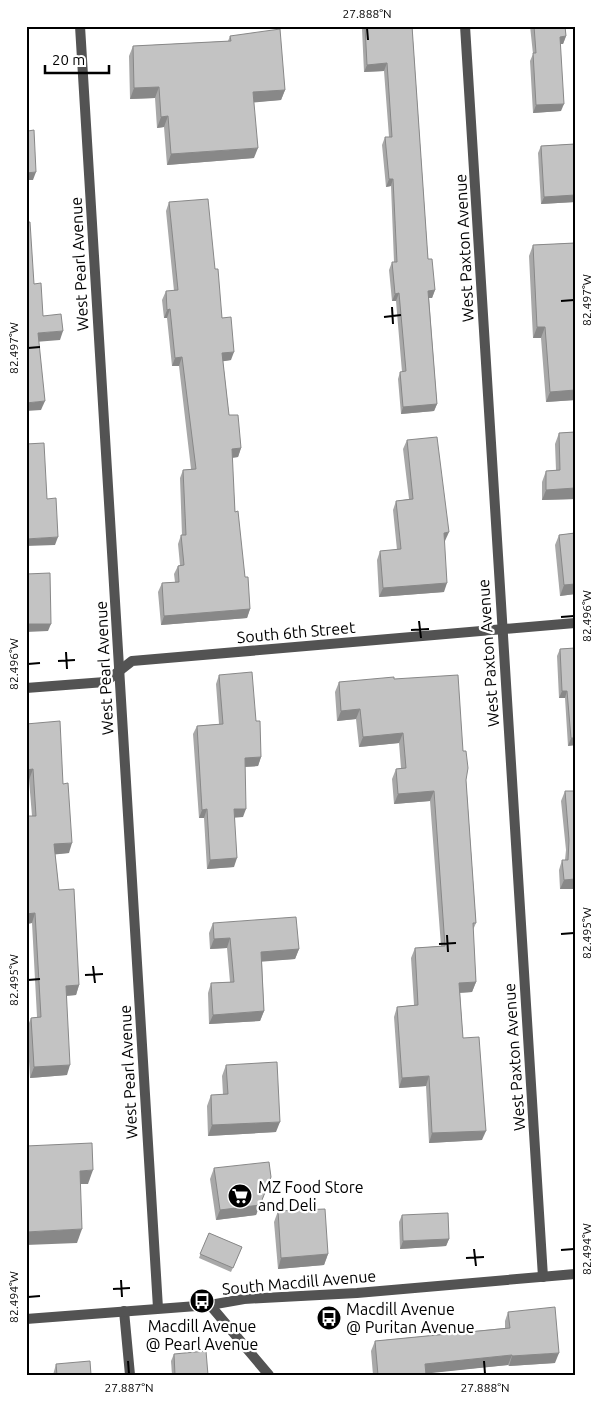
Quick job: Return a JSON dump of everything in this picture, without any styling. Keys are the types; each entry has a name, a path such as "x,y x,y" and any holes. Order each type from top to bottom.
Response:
{"street":[{"name":"West Pearl Avenue","path":"80,26 158,1308"},
{"name":"West Paxton Avenue","path":"465,26 544,1277"},
{"name":"South 6th Street","path":"26,688 105,682 132,661 575,623"},
{"name":"South Macdill Avenue","path":"26,1320 210,1305 244,1299 357,1292 575,1274"},
{"path":"210,1305 269,1375"},
{"path":"124,1311 130,1375"}],"building":[{"path":"365,26 412,26 428,259 432,259 435,290 428,291 437,404 403,407 400,372 406,371 399,293 395,294 392,262 397,262 393,179 389,179 385,137 392,137 387,63 367,65"},
{"path":"534,26 565,26 566,36 560,37 564,104 536,105 533,53 536,53"},
{"path":"280,29 285,90 253,92 258,148 171,154 168,116 161,117 159,87 134,88 133,46 231,41 230,36"},
{"path":"26,118 28,131 34,130 36,172 26,173"},
{"path":"575,144 575,195 544,197 541,146"},
{"path":"208,199 215,269 218,269 222,318 231,317 234,352 222,353 229,415 238,415 241,448 232,449 235,512 238,511 245,577 248,577 250,609 164,616 162,583 179,582 178,566 184,565 181,535 186,535 183,470 196,469 182,357 175,358 170,309 167,310 166,291 178,290 169,202"},
{"path":"26,222 30,222 34,284 41,283 43,316 61,314 63,331 38,333 45,401 26,403"},
{"path":"575,243 575,390 550,392 545,327 537,327 533,245"},
{"path":"575,432 575,488 546,490 546,471 560,470 559,433"},
{"path":"437,437 449,532 444,533 447,583 383,588 380,551 401,549 396,501 413,499 407,440"},
{"path":"44,443 47,499 56,498 58,537 26,539 26,444"},
{"path":"575,533 575,584 564,585 559,535"},
{"path":"50,573 51,624 26,624 26,574"},
{"path":"575,648 575,738 571,738 567,691 562,691 560,649"},
{"path":"252,672 256,721 260,721 261,757 245,758 246,809 234,809 237,858 210,860 207,809 202,810 197,726 223,724 219,675"},
{"path":"458,675 463,751 466,751 468,768 466,780 476,923 473,923 476,982 459,983 463,1038 479,1037 486,1131 432,1133 429,1076 402,1078 397,1007 418,1005 415,948 445,946 434,791 398,794 396,769 406,768 403,733 363,737 360,709 341,711 339,682 394,677 394,679"},
{"path":"60,721 63,784 68,783 72,843 54,844 59,890 74,889 79,985 66,986 70,1065 34,1067 31,1018 41,1017 35,913 26,914 26,816 36,816 33,769 26,770 26,724"},
{"path":"565,791 575,791 575,879 564,880 562,860 568,860 569,840"},
{"path":"296,917 299,949 261,952 264,1011 213,1015 211,983 234,982 230,938 214,939 213,923"},
{"path":"277,1062 280,1122 212,1125 211,1095 228,1094 226,1065"},
{"path":"92,1143 93,1170 80,1171 82,1229 26,1232 26,1146"},
{"name":"MZ Food Store and Deli","path":"269,1162 271,1177 260,1205 220,1210 214,1168"},
{"path":"325,1209 328,1254 281,1258 278,1211"},
{"path":"448,1213 449,1239 403,1241 402,1215"},
{"path":"209,1233 242,1247 233,1268 200,1254"},
{"path":"555,1307 559,1353 512,1355 425,1364 426,1375 378,1375 375,1341 510,1328 508,1312"},
{"path":"206,1351 208,1375 175,1375 174,1354"},
{"path":"90,1361 91,1375 57,1375 56,1364"}],"place":[{"name":"MZ Food Store and Deli","path":"240,1196"},
{"name":"Macdill Avenue @ Pearl Avenue","path":"202,1301"},
{"name":"Macdill Avenue @ Puritan Avenue","path":"329,1318"}]}
